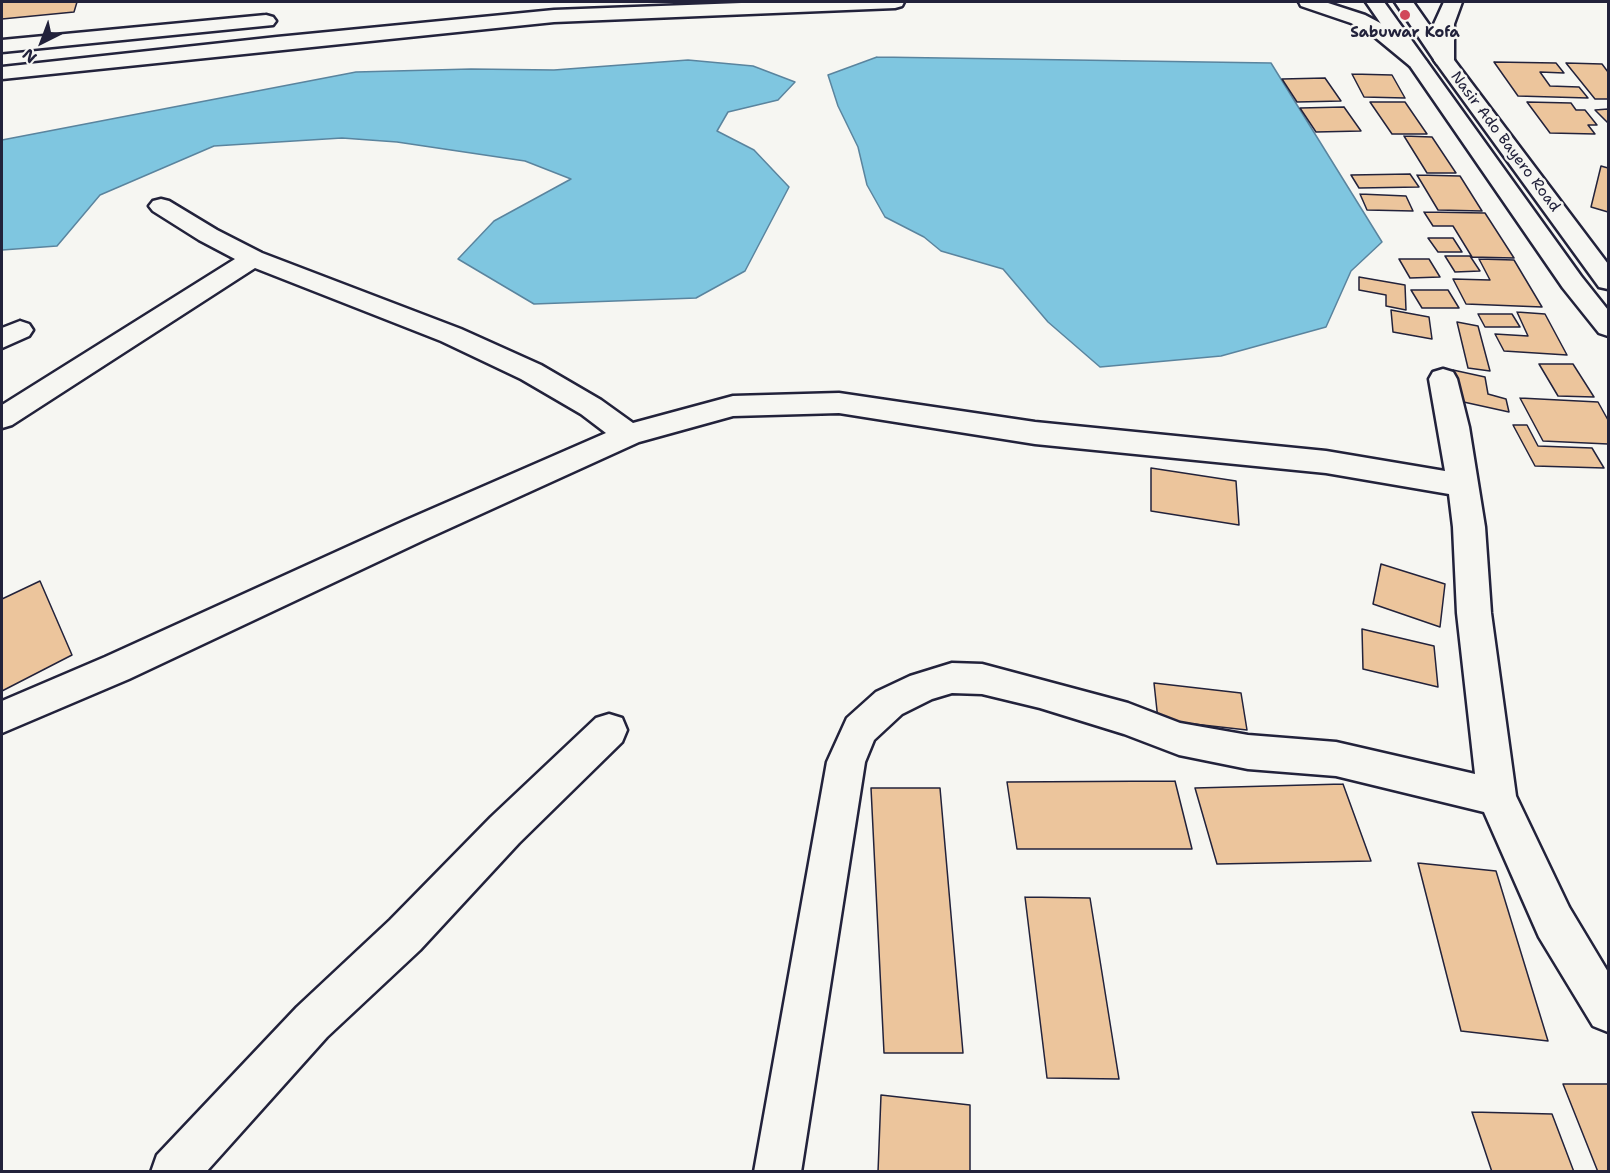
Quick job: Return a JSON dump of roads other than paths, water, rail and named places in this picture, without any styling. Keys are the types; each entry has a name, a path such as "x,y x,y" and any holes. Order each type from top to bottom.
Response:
{"street":[{"path":"2,73 277,43 534,10 689,9 895,2"},
{"path":"1308,2 1337,11 1377,28 1417,62"},
{"path":"1375,2 1572,282 1608,327"},
{"name":"Nasir Ado Bayero Road","path":"1404,2 1444,60 1608,281"},
{"path":"1444,60 1444,24 1453,2"},
{"path":"2,46 284,20"},
{"path":"161,206 208,235 253,258 451,335 523,368 591,406 629,435"},
{"path":"1576,238 1608,248"},
{"path":"2,418 253,258"},
{"path":"1443,379 1455,427 1469,527 1474,613 1497,797 1554,922 1608,1011"},
{"path":"2,717 117,668 415,530 629,435 683,418 733,406 839,403 1035,433 1326,462 1463,485"},
{"path":"777,1172 846,762 860,729 889,704 923,687 952,678 982,679 1040,693 1128,719 1179,739 1248,752 1336,759 1497,797"},
{"path":"174,1172 312,1022 405,935 505,830 609,730"}],"water":[{"path":"877,57 1271,63 1382,242 1351,271 1326,327 1221,356 1100,367 1048,322 1003,269 941,251 924,237 885,217 867,185 858,147 838,106 828,75"},
{"path":"688,60 753,66 795,82 778,100 728,112 717,131 754,150 789,187 745,271 696,298 534,304 458,259 494,221 571,179 525,161 397,142 342,138 214,146 100,195 57,246 2,250 2,140 356,72 471,69 554,70"}],"place":[{"name":"Sabuwar Kofa","path":"1405,15"}]}
